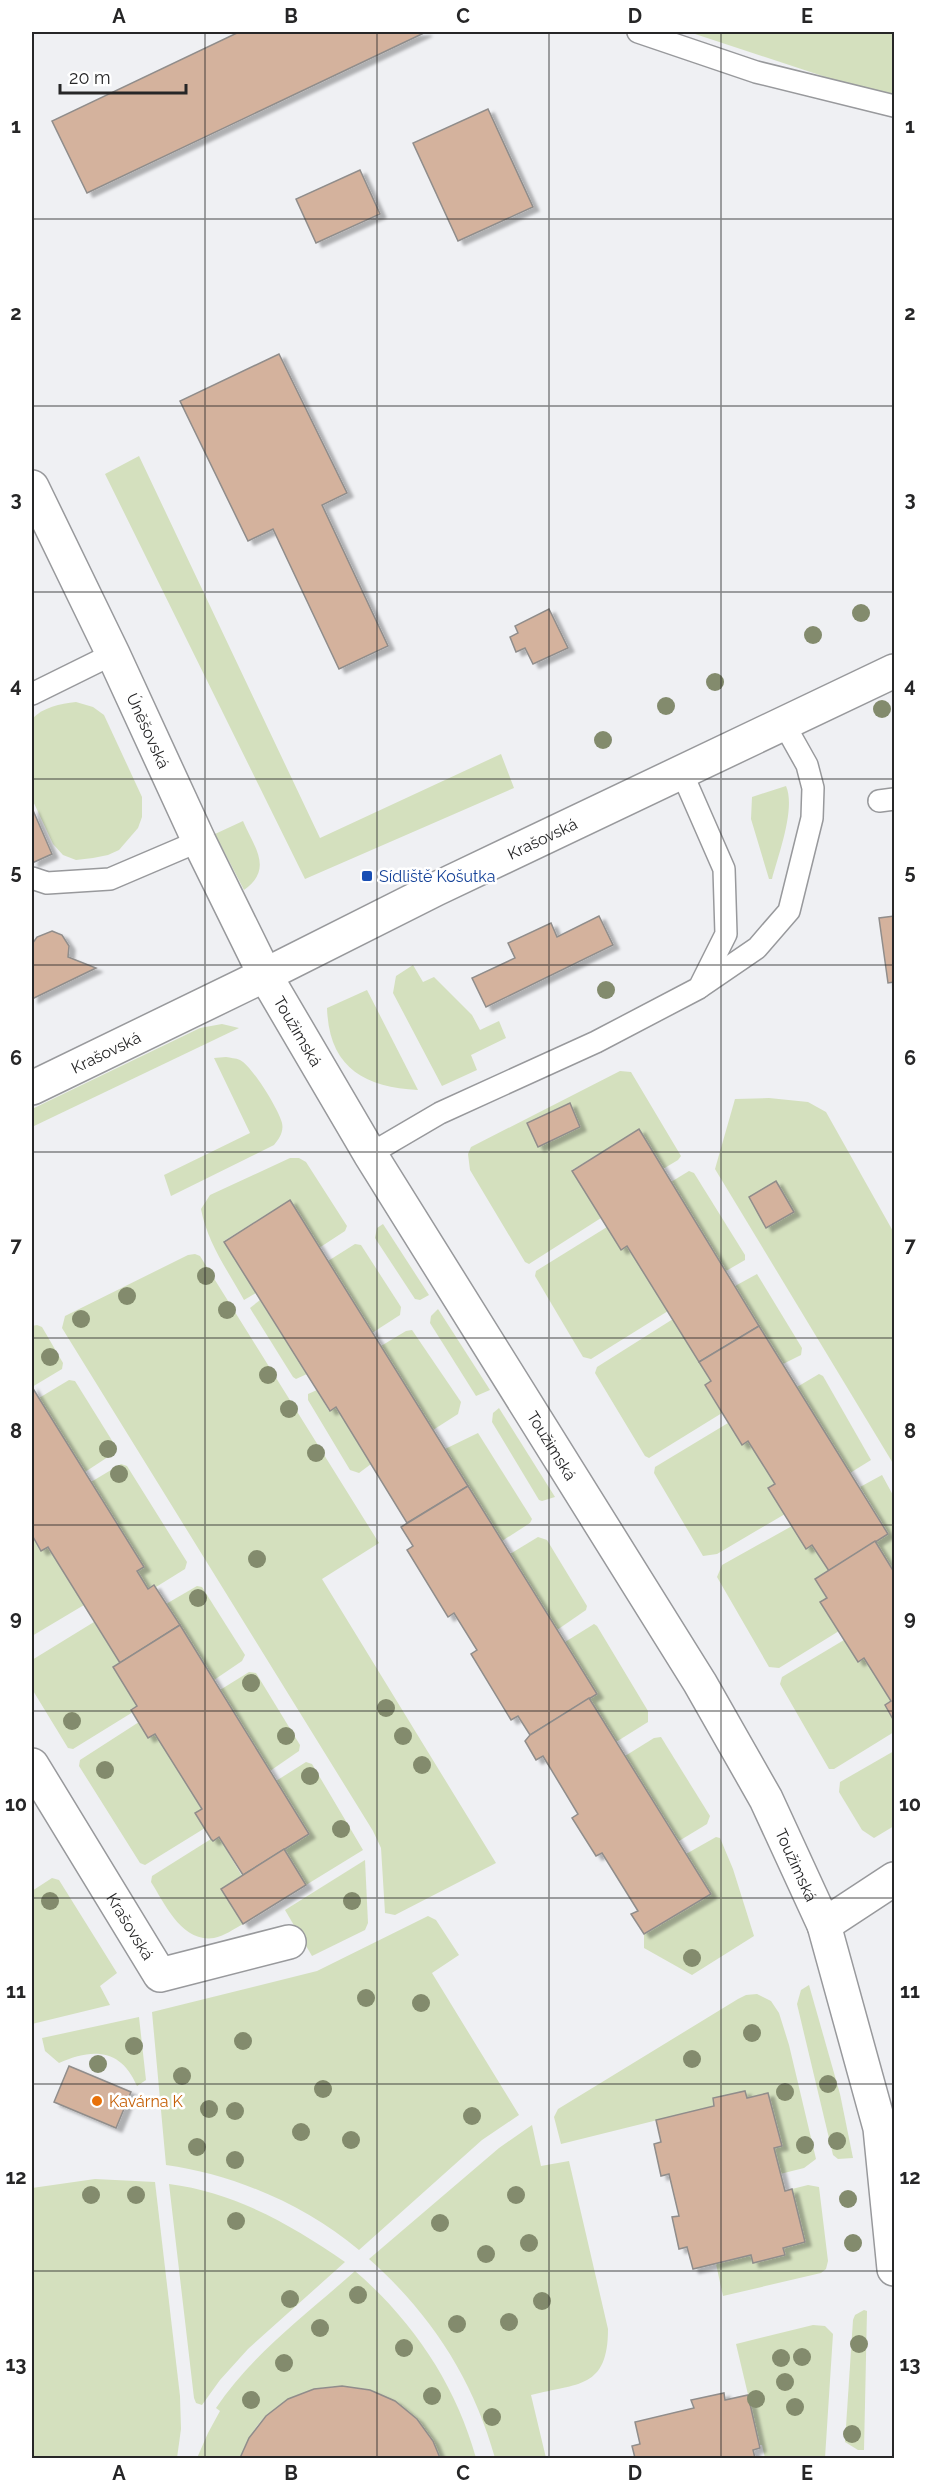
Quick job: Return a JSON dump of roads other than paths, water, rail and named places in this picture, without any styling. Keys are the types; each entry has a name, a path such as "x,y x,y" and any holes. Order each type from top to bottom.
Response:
{"street":[{"name":"Úněšovská","path":"32,488 113,654 199,842 265,975"},
{"name":"Krašovská","path":"32,1088 436,889 894,671"},
{"name":"Toužimská","path":"265,975 370,1154 700,1683 766,1799 825,1925 880,2128 894,2269"},
{"name":"Krašovská","path":"32,1765 160,1976 289,1942"},
{"name":"Toužimská","path":"825,1925 894,1882"}],"lane":[{"path":"638,32 756,72 894,106"},
{"path":"32,694 113,654"},
{"path":"370,1154 441,1113 596,1042 699,988 757,948 789,911 812,818 813,788 807,765 784,724"},
{"path":"682,773 724,869 726,934 699,988"},
{"path":"32,878 47,882 110,879 199,842"}],"place":[{"name":"Sídliště Košutka","path":"367,876"},
{"name":"Kavárna K","path":"97,2101"}]}
